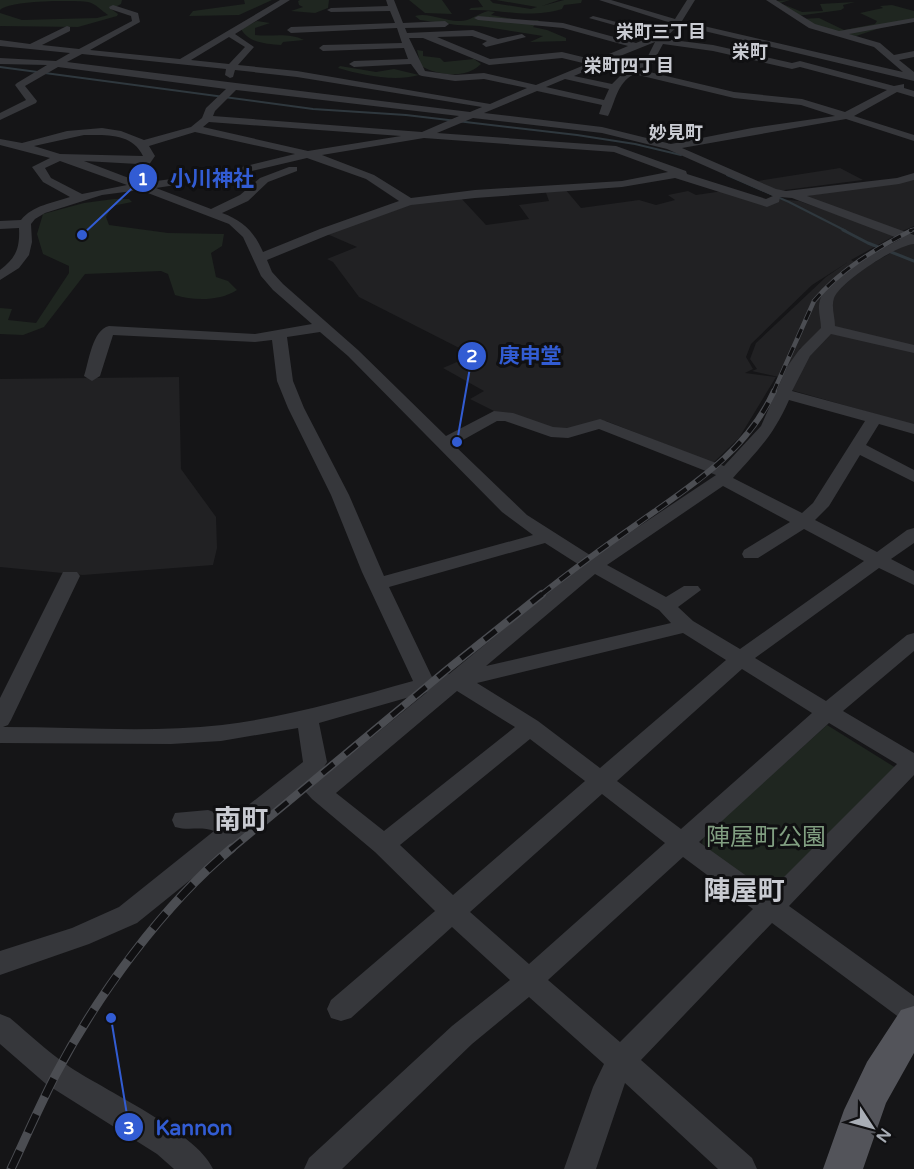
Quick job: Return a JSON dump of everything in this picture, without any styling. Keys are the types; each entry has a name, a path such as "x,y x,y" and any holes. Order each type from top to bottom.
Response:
{"main road":[{"path":"843,1169 856,1125 875,1081 914,1022"}],"street":[{"path":"155,77 286,0"},
{"path":"603,0 677,22 914,78"},
{"path":"574,126 596,119 609,104 614,87 622,77 649,62 658,43 677,22 691,0"},
{"path":"772,0 812,26 877,45 914,78"},
{"path":"331,10 392,4 414,61 422,73 430,76 455,78 484,76 609,104"},
{"path":"0,117 32,101 20,85 55,63 136,22 135,15 113,7"},
{"path":"563,26 630,9"},
{"path":"478,18 563,26 636,46 658,43"},
{"path":"593,18 658,43"},
{"path":"837,34 914,20"},
{"path":"291,30 445,24"},
{"path":"1,63 67,29"},
{"path":"693,45 708,29"},
{"path":"323,48 406,40 424,35 473,33 498,42"},
{"path":"143,144 195,129 207,119 210,110 221,97 226,95 231,86 231,67 250,47 230,34"},
{"path":"424,35 489,62 562,55 749,98 802,102 914,138"},
{"path":"460,49 522,37"},
{"path":"379,41 406,40"},
{"path":"0,43 307,75 596,119 636,132 634,136"},
{"path":"0,276 23,256 27,243 25,224 31,216 41,210 134,185 222,175 308,154 389,143 425,135 636,46 658,43 693,45 792,66 800,64 914,94"},
{"path":"893,58 914,54"},
{"path":"354,64 414,61"},
{"path":"1,63 55,63 272,92 574,126 634,136 671,147 772,192 789,195 912,239"},
{"path":"1,63 38,73 60,75"},
{"path":"514,64 614,87"},
{"path":"272,92 307,75"},
{"path":"72,77 221,97"},
{"path":"671,147 846,116 914,78"},
{"path":"458,99 473,88 501,80"},
{"path":"859,109 881,115"},
{"path":"207,119 326,128 398,129 425,135 616,149 767,203 789,195 899,181 914,176"},
{"path":"315,140 326,128"},
{"path":"195,129 308,154 372,178 409,202"},
{"path":"23,146 61,134 114,131 138,139 149,156 134,185"},
{"path":"0,142 61,157 214,212 233,221 243,229 261,258 266,273 278,287 354,353 508,508 594,565 666,606 686,626 913,763 621,1060 608,1087 580,1169"},
{"path":"80,198 47,180 38,166 61,157 146,161"},
{"path":"214,212 243,198 264,180 321,159"},
{"path":"261,258 324,232 409,202 475,194 622,184 713,165"},
{"path":"0,225 25,224"},
{"path":"0,963 80,936 128,915 234,829 312,784 454,681 594,565 724,476 761,438 785,394 795,367 804,353 828,329 826,302 842,279 869,261 912,239"},
{"path":"92,376 104,336 109,330 255,338 323,327"},
{"path":"828,329 914,350"},
{"path":"279,335 285,381 340,495 425,685"},
{"path":"785,394 914,429"},
{"path":"443,444 465,434 494,416 507,416 551,432 568,433 600,424 724,476 914,579"},
{"path":"751,554 804,521 820,506 875,417"},
{"path":"857,447 914,477"},
{"path":"341,1009 740,659 914,534"},
{"path":"378,584 549,536"},
{"path":"0,720 70,576"},
{"path":"666,606 691,590"},
{"path":"0,735 171,736 221,733 307,719 425,685 454,681 686,626"},
{"path":"320,1169 462,1035 530,980 827,712 914,640"},
{"path":"454,681 476,691 530,727 681,842 914,1012"},
{"path":"307,719 315,762 312,784"},
{"path":"384,845 530,727"},
{"path":"312,784 384,845 450,911 621,1060 741,1169"},
{"path":"184,820 208,819 234,829"},
{"path":"0,1027 56,1074 168,1144 197,1169"}],"shaded area":[{"path":"840,168 863,180 777,191 758,181"},
{"path":"914,180 914,226 900,232 805,196"},
{"path":"565,189 581,208 639,200 656,205 675,200 668,195 688,191 696,195 723,191 766,204 779,199 799,201 896,235 851,260 857,263 839,278 823,327 807,346 800,348 783,378 752,371 757,369 750,359 756,343 826,277 848,262 812,285 751,344 746,357 753,369 745,373 776,377 739,438 713,463 606,421 566,431 498,413 470,399 484,391 443,368 473,355 359,297 333,262 327,259 357,247 327,234 413,204 461,198 486,225 529,219 519,205 549,201 545,190"},
{"path":"910,242 914,242 914,347 833,326 833,299 836,293 859,271"},
{"path":"829,333 914,351 914,425 791,390 799,368"},
{"path":"179,377 181,469 216,517 217,548 213,565 83,575 0,567 0,379"}],"green space":[{"path":"0,0 122,0 121,4 111,9 118,14 117,16 78,27 0,26 0,13 22,20 97,18 108,15 96,5 88,2 56,1 15,4 0,10"},
{"path":"244,0 272,0 239,15 189,16 193,11 245,4"},
{"path":"300,0 329,0 328,8 315,13 291,11 303,7 299,5"},
{"path":"409,0 442,0 452,14 425,13"},
{"path":"478,0 490,0 493,3 531,9 537,7 496,0 559,0 542,6 564,0 582,0 581,3 564,5 562,9 538,13 469,10 483,7"},
{"path":"790,0 780,3 802,12 823,11 820,4 855,2 843,5 844,8 841,10 797,16 775,1"},
{"path":"892,5 914,11 914,19 908,23 883,27 856,36 824,30 802,19 819,18 844,30 875,24 877,21 860,13 883,8 880,6"},
{"path":"488,11 495,12 491,15 523,21 539,20 533,27 566,38 566,41 530,42 543,36 420,20 415,16 425,15 462,21"},
{"path":"257,21 270,23 255,28 255,35 286,35 304,40 283,42 281,45 253,40 241,29"},
{"path":"417,50 423,51 423,56 440,58 444,62 474,59 481,64 468,72 444,74 421,66"},
{"path":"340,66 376,72 394,69 419,75 399,78 378,77 338,68"},
{"path":"129,199 132,202 112,206 106,217 109,225 168,233 224,234 222,246 211,253 216,277 228,281 237,290 215,298 190,298 175,295 168,274 161,271 85,274 44,327 23,335 0,334 0,308 12,309 8,320 36,323 69,273 69,266 43,254 37,234 43,214 84,203"},
{"name":"陣屋町公園","path":"827,725 896,768 774,890 765,890 702,846 703,837"}],"waterway":[{"path":"0,67 313,109 406,115 577,135 635,144 681,155"},
{"path":"727,175 789,202 846,231"},
{"path":"843,230 868,243 914,261"}],"railway":[{"path":"909,231 914,229"},
{"path":"773,392 814,301 836,279 859,261 912,230"},
{"path":"541,595 715,466 748,433 773,392"},
{"path":"230,850 542,594"},
{"path":"11,1169 56,1074 112,983 181,896 232,848"}],"place":[{"name":"小川神社","path":"82,235"},
{"name":"庚申堂","path":"457,442"},
{"name":"Kannon","path":"111,1018"}],"district":[{"name":"栄町三丁目","path":"661,32"},
{"name":"栄町","path":"750,52"},
{"name":"栄町四丁目","path":"629,66"},
{"name":"妙見町","path":"676,133"},
{"name":"南町","path":"241,820"},
{"name":"陣屋町","path":"744,891"}]}
